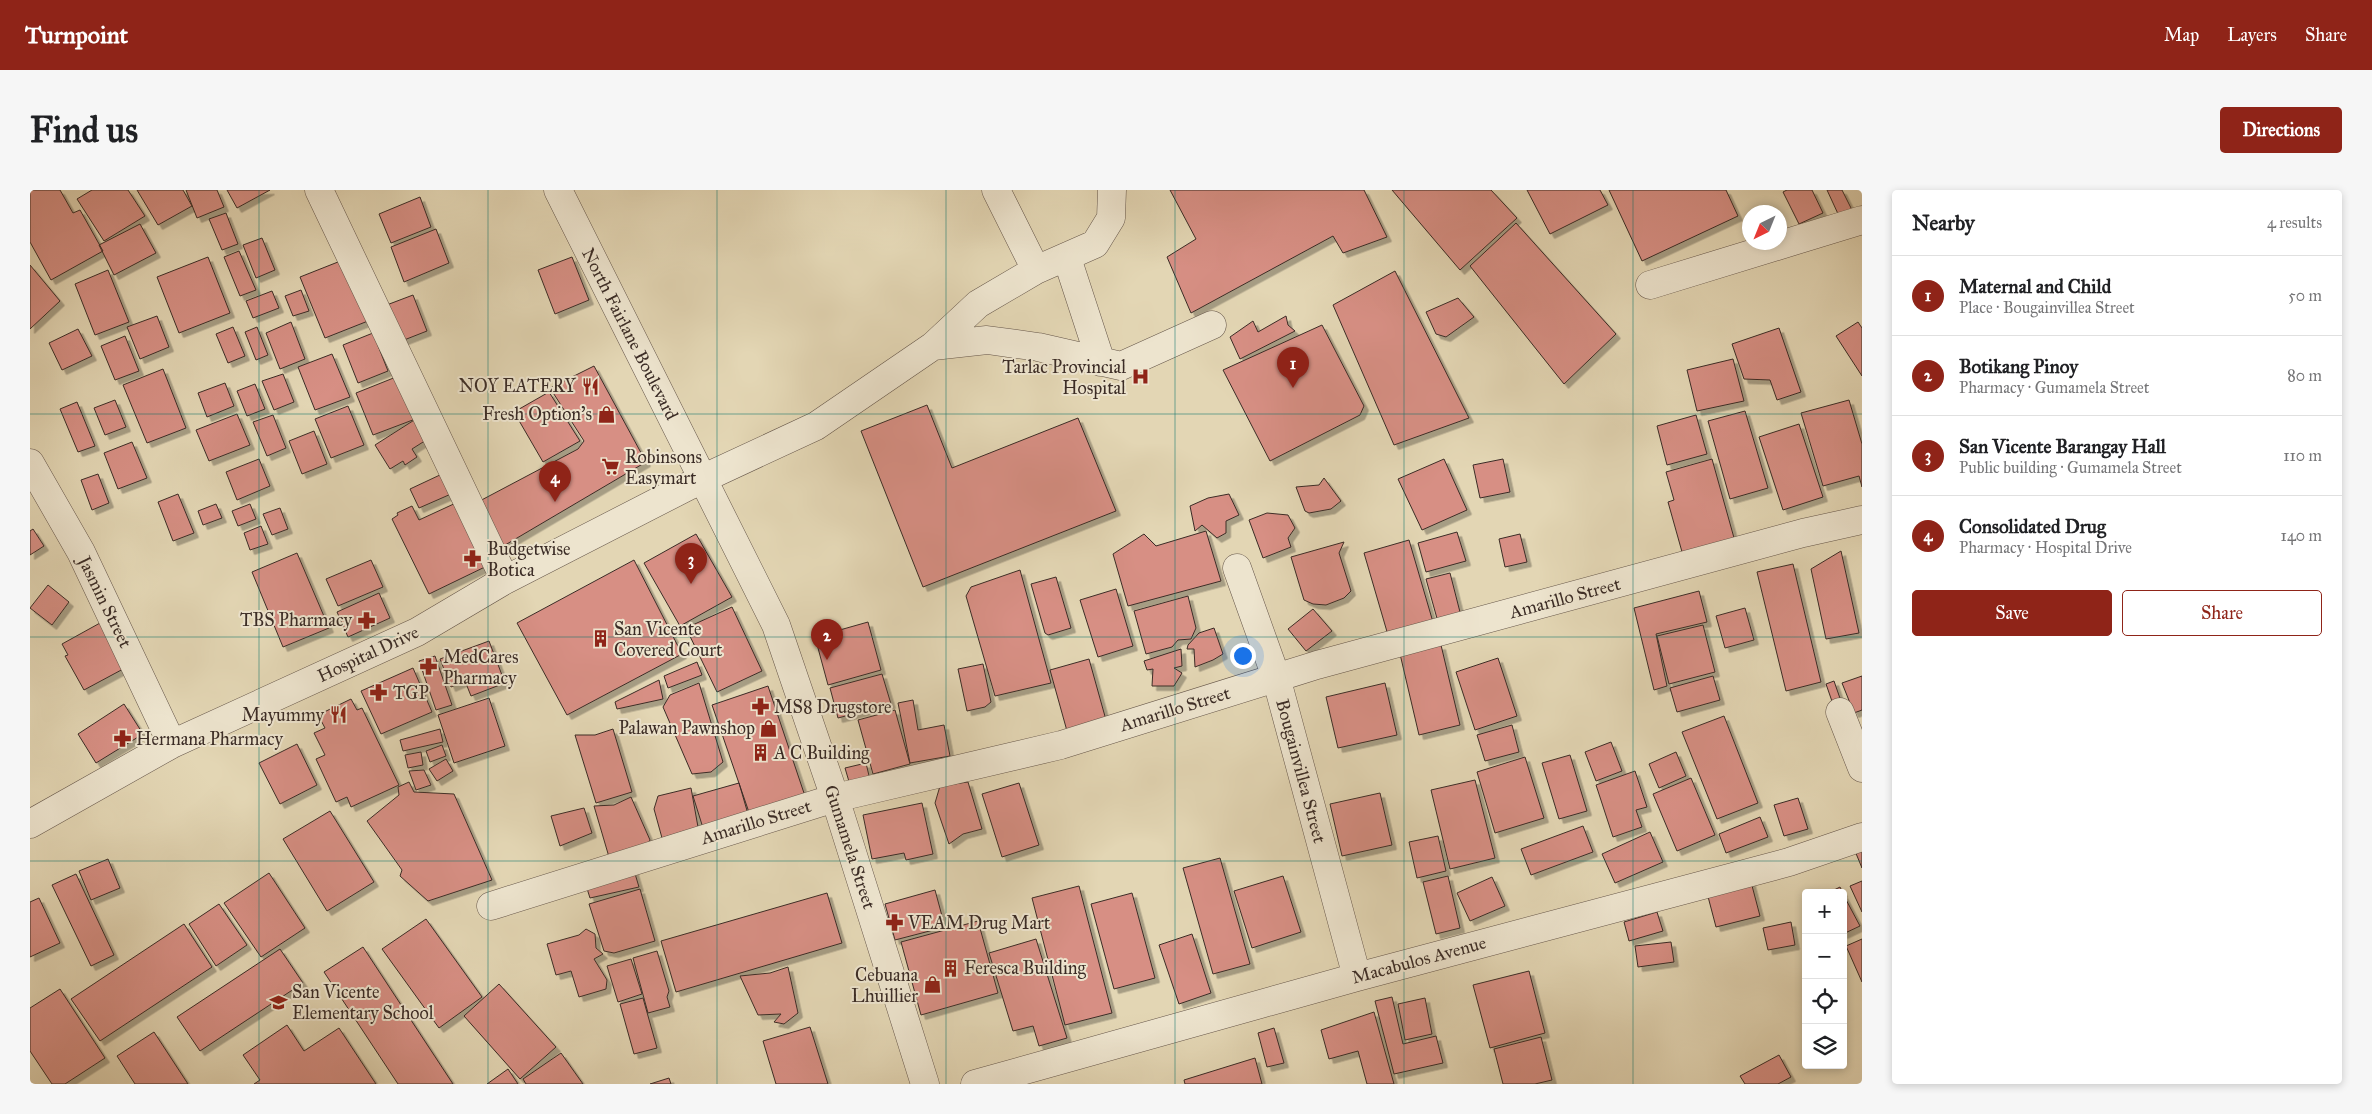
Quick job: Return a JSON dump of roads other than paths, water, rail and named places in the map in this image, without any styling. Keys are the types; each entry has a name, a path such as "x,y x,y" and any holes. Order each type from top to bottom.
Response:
{"street":[{"path":"319,190 505,580"},
{"name":"North Fairlane Boulevard","path":"558,190 702,479"},
{"path":"996,190 1036,270"},
{"name":"Hospital Drive","path":"30,824 172,744 417,632 505,580 702,479 816,426 933,346 978,304 1036,270 1095,244 1111,218 1112,190"},
{"path":"1650,285 1862,220"},
{"path":"1066,258 1101,362"},
{"path":"933,346 987,340 1038,347 1121,366 1212,325"},
{"name":"Jasmin Street","path":"30,463 81,552 172,744"},
{"name":"Gumamela Street","path":"702,479 776,624 834,798 925,1084"},
{"name":"Amarillo Street","path":"491,906 834,798 1061,745 1276,677 1784,538 1862,520"},
{"name":"Bougainvillea Street","path":"1237,568 1276,677 1357,977"},
{"path":"1840,712 1862,768"},
{"name":"Macabulos Avenue","path":"975,1084 1357,977 1789,862 1862,837"}],"place":[{"name":"Tarlac Provincial Hospital","path":"1140,377"},
{"name":"NOY EATERY","path":"590,386"},
{"name":"Maternal and Child","path":"1293,388"},
{"name":"Fresh Option's","path":"606,414"},
{"name":"Robinsons Easymart","path":"611,467"},
{"name":"Consolidated Drug","path":"555,502"},
{"name":"Budgetwise Botica","path":"473,559"},
{"name":"San Vicente Barangay Hall","path":"691,584"},
{"name":"TBS Pharmacy","path":"366,620"},
{"name":"San Vicente Covered Court","path":"600,639"},
{"name":"Botikang Pinoy","path":"827,660"},
{"name":"MedCares Pharmacy","path":"429,667"},
{"name":"TGP","path":"379,693"},
{"name":"MS8 Drugstore","path":"760,707"},
{"name":"Mayummy","path":"338,715"},
{"name":"Palawan Pawnshop","path":"769,728"},
{"name":"Hermana Pharmacy","path":"122,739"},
{"name":"A C Building","path":"760,753"},
{"name":"VEAM Drug Mart","path":"894,923"},
{"name":"Feresca Building","path":"950,968"},
{"name":"Cebuana Lhuillier","path":"932,985"},
{"name":"San Vicente Elementary School","path":"278,1002"}]}
